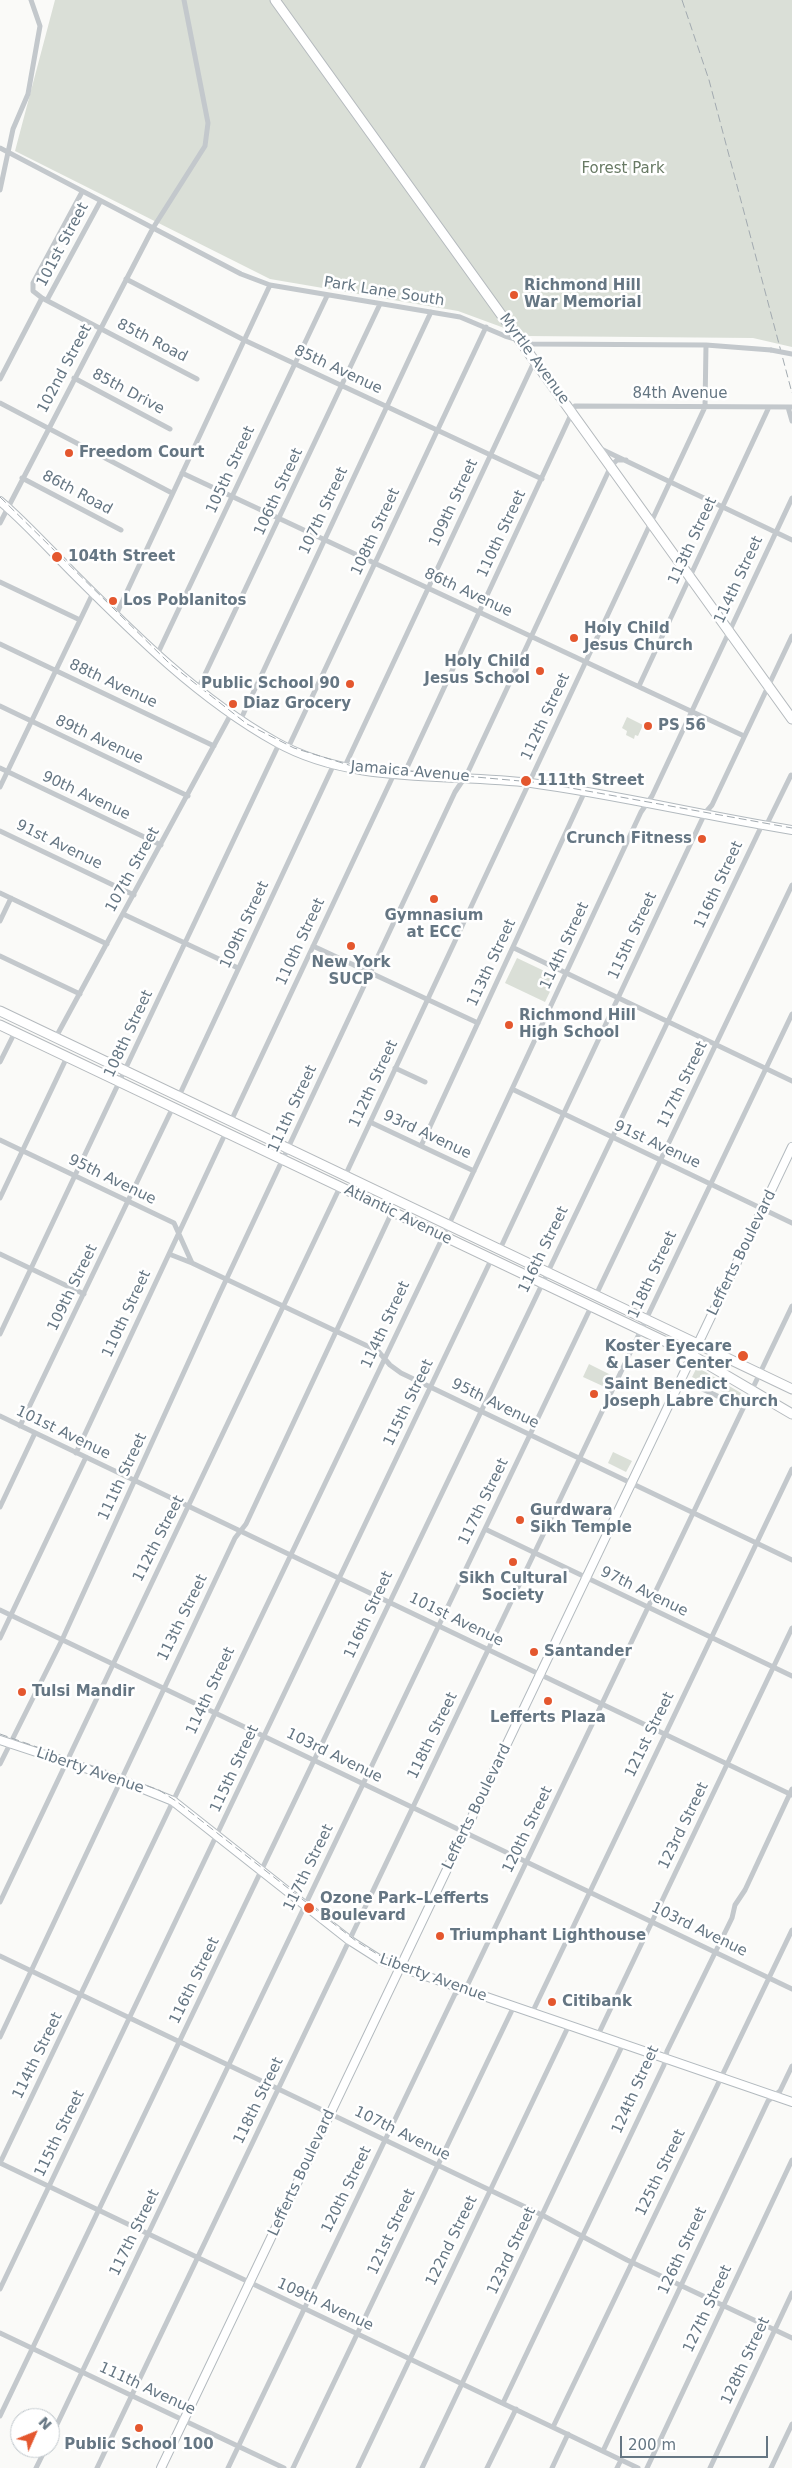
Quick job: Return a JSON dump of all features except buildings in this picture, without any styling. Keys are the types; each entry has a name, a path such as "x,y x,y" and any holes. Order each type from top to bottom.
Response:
{"main road":[{"name":"Myrtle Avenue","path":"275,0 536,360 792,719"},
{"name":"Atlantic Avenue","path":"0,1011 792,1389"},
{"name":"Atlantic Avenue","path":"0,1025 692,1356 792,1414"}],"street":[{"path":"0,190 13,129 28,94 40,26 31,0"},
{"name":"102nd Street","path":"0,523 153,228 182,178 200,154 207,133 203,97 184,0"},
{"name":"Park Lane South","path":"0,148 100,202 241,274 270,285 460,317 532,344 706,345 771,350 792,354"},
{"name":"101st Street","path":"44,299 34,291 34,283 82,192"},
{"name":"101st Street","path":"0,379 100,202"},
{"name":"85th Avenue","path":"126,279 244,340 542,480"},
{"path":"116,614 270,285"},
{"name":"105th Street","path":"157,655 327,296"},
{"name":"85th Road","path":"44,299 197,379"},
{"name":"106th Street","path":"198,689 380,304"},
{"name":"107th Street","path":"240,720 431,312"},
{"name":"108th Street","path":"288,748 486,327"},
{"name":"112th Street","path":"345,1176 705,407 706,345"},
{"name":"109th Street","path":"345,766 536,360"},
{"name":"85th Drive","path":"74,378 170,429"},
{"path":"0,403 172,493"},
{"name":"84th Avenue","path":"573,413 576,406 790,407"},
{"name":"113th Street","path":"638,686 769,407"},
{"path":"790,407 792,421"},
{"name":"110th Street","path":"404,774 573,413"},
{"path":"599,448 792,540"},
{"path":"611,466 617,460 626,460"},
{"name":"111th Street","path":"0,1764 62,1640 283,1159 463,778 467,774 532,637 611,466"},
{"name":"86th Avenue","path":"182,473 744,736"},
{"name":"86th Road","path":"22,478 121,530"},
{"name":"114th Street","path":"0,2163 474,1171 641,812 647,804 692,712 792,498"},
{"name":"Jamaica Avenue","path":"0,501 157,655 231,714 288,748 334,764 394,774 528,783 586,791 792,830"},
{"path":"0,582 80,620"},
{"path":"0,787 93,593"},
{"name":"115th Street","path":"500,1250 705,813 712,805 792,636"},
{"name":"88th Avenue","path":"0,644 214,746"},
{"name":"89th Avenue","path":"0,706 188,796"},
{"name":"107th Street","path":"56,1038 231,714"},
{"name":"108th Street","path":"0,1334 279,744"},
{"name":"109th Street","path":"179,1096 334,764"},
{"name":"90th Avenue","path":"0,768 161,845"},
{"name":"110th Street","path":"231,1122 394,774"},
{"name":"116th Street","path":"0,2416 612,1137 764,826 791,775"},
{"name":"113th Street","path":"421,1146 586,791"},
{"name":"91st Avenue","path":"0,831 134,895"},
{"name":"117th Street","path":"596,1295 792,885"},
{"path":"0,893 106,944"},
{"path":"0,921 11,898"},
{"path":"124,914 238,968"},
{"path":"313,946 478,1023"},
{"path":"514,948 792,1080"},
{"path":"0,956 80,994"},
{"name":"118th Street","path":"97,2468 792,1014"},
{"path":"0,1062 15,1032"},
{"path":"0,1198 67,1057"},
{"path":"395,1068 426,1082"},
{"name":"91st Avenue","path":"512,1089 792,1223"},
{"name":"109th Street","path":"20,1426 173,1107"},
{"name":"93rd Avenue","path":"370,1122 474,1171"},
{"name":"110th Street","path":"76,1453 226,1132"},
{"name":"95th Avenue","path":"0,1140 174,1223 179,1231"},
{"name":"Lefferts Boulevard","path":"161,2468 792,1147"},
{"name":"112th Street","path":"0,1902 340,1187"},
{"name":"113th Street","path":"0,2038 163,1688 235,1538 246,1524 392,1212"},
{"path":"179,1231 192,1263"},
{"path":"0,1254 84,1294"},
{"name":"95th Avenue","path":"169,1254 227,1279 378,1351 394,1369 792,1560"},
{"name":"115th Street","path":"0,2289 491,1260"},
{"name":"120th Street","path":"228,2468 455,1994 468,1984 792,1306"},
{"name":"117th Street","path":"60,2418 591,1307"},
{"path":"681,1379 743,1408"},
{"name":"101st Avenue","path":"0,1416 727,1764 791,1792"},
{"path":"0,1507 35,1433"},
{"path":"0,1638 86,1457"},
{"name":"121st Street","path":"532,2012 792,1468"},
{"name":"97th Avenue","path":"484,1529 792,1676"},
{"name":"103rd Avenue","path":"0,1610 792,1989"},
{"name":"123rd Street","path":"598,2035 792,1628"},
{"name":"Liberty Avenue","path":"0,1740 121,1780 173,1801 370,1955 792,2102"},
{"name":"124th Street","path":"503,2403 791,1792"},
{"name":"125th Street","path":"553,2427 792,1930"},
{"name":"107th Avenue","path":"0,1956 542,2215 680,2286 792,2338"},
{"name":"121st Street","path":"293,2468 514,2006"},
{"name":"122nd Street","path":"358,2468 569,2025"},
{"name":"123rd Street","path":"422,2468 624,2044"},
{"name":"126th Street","path":"603,2451 768,2101 780,2091 792,2066"},
{"name":"127th Street","path":"647,2468 792,2160"},
{"name":"109th Avenue","path":"0,2163 638,2468"},
{"name":"128th Street","path":"710,2468 792,2293"},
{"name":"111th Avenue","path":"0,2333 284,2468"},
{"path":"487,2468 516,2409"},
{"path":"771,2468 792,2424"},
{"path":"552,2468 568,2434"},
{"path":"617,2468 621,2460"}],"green space":[{"name":"Forest Park","path":"55,0 792,0 792,347 753,338 526,336 458,311 270,279 15,151"},
{"path":"627,717 643,725 638,736 635,735 634,739 626,735 627,731 622,728"},
{"path":"517,958 557,977 545,1002 505,983"},
{"path":"589,1364 613,1376 607,1388 583,1377"},
{"path":"697,1367 741,1393 738,1399 692,1377"},
{"path":"613,1452 632,1461 626,1472 608,1463"}],"railway":[{"path":"682,0 709,80 792,393"},
{"path":"0,497 169,663 247,724 294,748 352,766 543,783 792,828"},
{"path":"0,1734 159,1790 176,1801 356,1941 382,1957"}],"place":[{"name":"Richmond Hill War Memorial","path":"514,295"},
{"name":"Freedom Court","path":"69,453"},
{"name":"104th Street","path":"57,557"},
{"name":"Los Poblanitos","path":"113,601"},
{"name":"Holy Child Jesus Church","path":"574,638"},
{"name":"Holy Child Jesus School","path":"540,671"},
{"name":"Public School 90","path":"350,684"},
{"name":"Diaz Grocery","path":"233,704"},
{"name":"PS 56","path":"648,726"},
{"name":"111th Street","path":"526,781"},
{"name":"Crunch Fitness","path":"702,839"},
{"name":"Gymnasium at ECC","path":"434,899"},
{"name":"New York SUCP","path":"351,946"},
{"name":"Richmond Hill High School","path":"509,1025"},
{"name":"Koster Eyecare & Laser Center","path":"743,1356"},
{"name":"Saint Benedict Joseph Labre Church","path":"594,1394"},
{"name":"Gurdwara Sikh Temple","path":"520,1520"},
{"name":"Sikh Cultural Society","path":"513,1562"},
{"name":"Santander","path":"534,1652"},
{"name":"Tulsi Mandir","path":"22,1692"},
{"name":"Lefferts Plaza","path":"548,1701"},
{"name":"Ozone Park–Lefferts Boulevard","path":"309,1908"},
{"name":"Triumphant Lighthouse","path":"440,1936"},
{"name":"Citibank","path":"552,2002"},
{"name":"Public School 100","path":"139,2428"}]}
